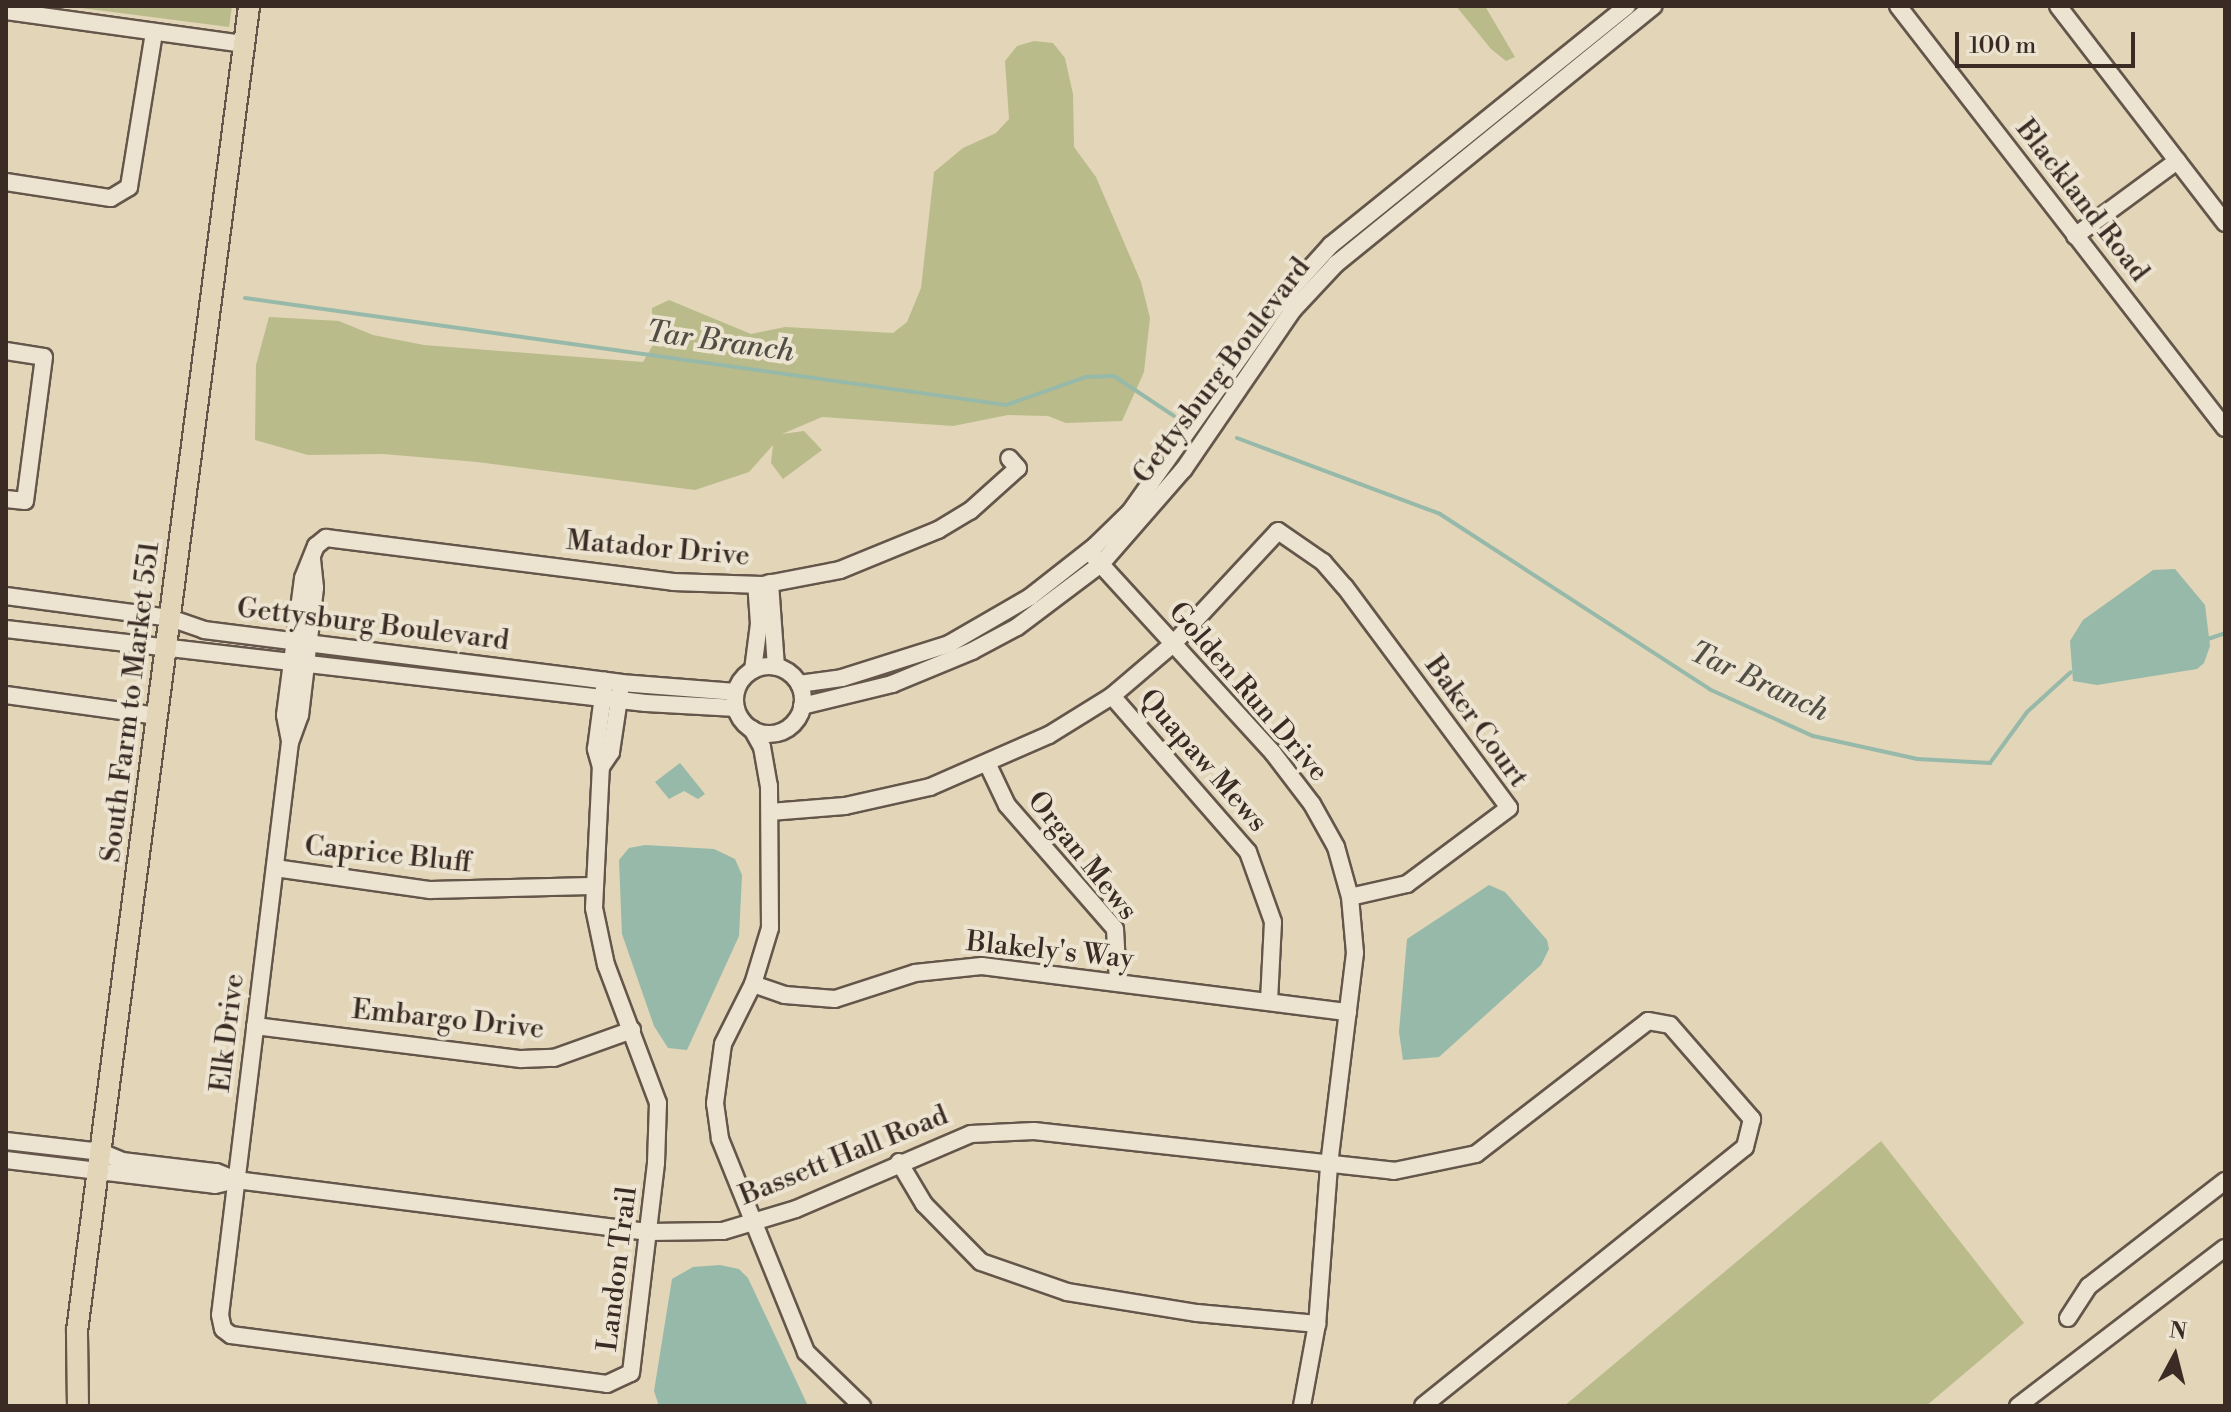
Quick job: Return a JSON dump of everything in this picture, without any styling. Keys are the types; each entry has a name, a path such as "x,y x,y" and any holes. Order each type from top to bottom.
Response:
{"main road":[{"name":"South Farm to Market 551","path":"78,1406 77,1331 249,6"}],"street":[{"name":"Gettysburg Boulevard","path":"799,684 842,678 949,644 1030,597 1089,551 1130,512 1256,350 1396,201 1468,132 1627,6"},
{"name":"Gettysburg Boulevard","path":"1396,201 1480,146 1653,6"},
{"name":"Blackland Road","path":"1898,6 2225,428"},
{"path":"2058,6 2225,223"},
{"path":"6,11 244,44"},
{"path":"6,182 111,198 129,187 154,32"},
{"path":"1468,132 1480,146"},
{"path":"2075,236 2177,161"},
{"name":"Gettysburg Boulevard","path":"802,706 892,684 972,651 1017,627 1101,564 1184,469 1256,350"},
{"path":"6,351 44,357 25,501 6,499"},
{"name":"Matador Drive","path":"302,642 312,559 316,546 333,537 673,582 763,584 840,570 938,530 970,511 1018,468 1009,458"},
{"name":"Baker Court","path":"1173,644 1278,531 1323,562 1345,587 1509,808 1407,884 1350,897"},
{"name":"Golden Run Drive","path":"1089,551 1312,804 1336,847 1350,897 1355,953 1329,1166 1317,1324 1302,1406"},
{"path":"763,584 776,667"},
{"path":"763,584 753,670 736,700 762,747 769,786 770,928 753,984 723,1044 715,1103 720,1139 806,1352 862,1406"},
{"name":"Gettysburg Boulevard","path":"6,596 170,618 204,630 302,642 612,691"},
{"name":"Gettysburg Boulevard","path":"6,629 299,662 736,700"},
{"name":"Elk Drive","path":"223,1329 220,1315 290,742 285,715 302,642"},
{"path":"770,812 845,806 930,787 988,765 1112,696 1173,644"},
{"path":"753,670 776,667 799,684 802,706 783,731 775,748 769,786"},
{"name":"Landon Trail","path":"223,1329 242,1338 617,1383 632,1368 649,1232 658,1103 606,965 591,886 601,767 611,752 612,691"},
{"path":"6,695 158,716"},
{"name":"Quapaw Mews","path":"1112,696 1248,852 1273,922 1269,1001"},
{"path":"752,729 783,731"},
{"name":"Organ Mews","path":"988,765 1007,805 1115,929 1118,983"},
{"name":"Caprice Bluff","path":"275,868 430,890 591,886"},
{"name":"Blakely's Way","path":"753,984 785,995 835,999 951,966 1348,1012"},
{"name":"Bassett Hall Road","path":"6,1160 122,1161 216,1172 236,1180 649,1232 723,1231 752,1223 960,1137 999,1131 1394,1171 1476,1154 1648,1021 1670,1025 1752,1119 1745,1147 1423,1406"},
{"name":"Embargo Drive","path":"255,1026 521,1059 554,1058 632,1030"},
{"name":"Bassett Hall Road","path":"6,1141 100,1162"},
{"path":"899,1162 924,1204 981,1262 1067,1292 1197,1313 1317,1324"},
{"path":"2068,1318 2089,1286 2225,1181"},
{"path":"2018,1406 2225,1248"}],"green space":[{"path":"66,6 232,6 229,27"},
{"path":"1456,6 1485,6 1515,57 1506,61 1491,49"},
{"path":"1034,41 1053,43 1065,58 1073,94 1074,147 1096,177 1141,282 1150,318 1144,372 1122,421 1066,423 1048,416 1008,415 953,426 822,417 782,434 804,431 822,450 783,479 771,463 773,445 749,472 695,490 477,462 383,454 308,455 255,440 256,365 269,317 339,321 373,335 424,345 643,362 653,345 652,308 669,300 751,334 785,327 893,333 907,322 921,288 934,172 963,148 996,133 1009,119 1005,61 1017,46"},
{"path":"1881,1141 2024,1323 1926,1406 1564,1406"}],"shaded area":[{"path":"2175,569 2205,605 2210,646 2204,663 2197,669 2097,685 2073,681 2070,641 2083,620 2153,570"},
{"path":"680,763 705,794 698,799 684,791 669,799 655,782"},
{"path":"645,845 714,849 735,859 742,875 739,936 687,1050 668,1048 654,1026 622,934 619,860 629,848"},
{"path":"1489,885 1505,892 1547,940 1549,949 1541,965 1439,1057 1403,1060 1399,1032 1407,939"},
{"path":"720,1265 739,1269 748,1278 808,1406 659,1406 654,1391 672,1279 693,1267"}],"waterway":[{"name":"Tar Branch","path":"245,298 1006,405 1086,377 1114,376 1174,416"},
{"name":"Tar Branch","path":"1237,438 1440,514 1711,690 1813,736 1918,759 1990,763 2027,712 2071,672"},
{"name":"Tar Branch","path":"2208,639 2225,633"}]}
